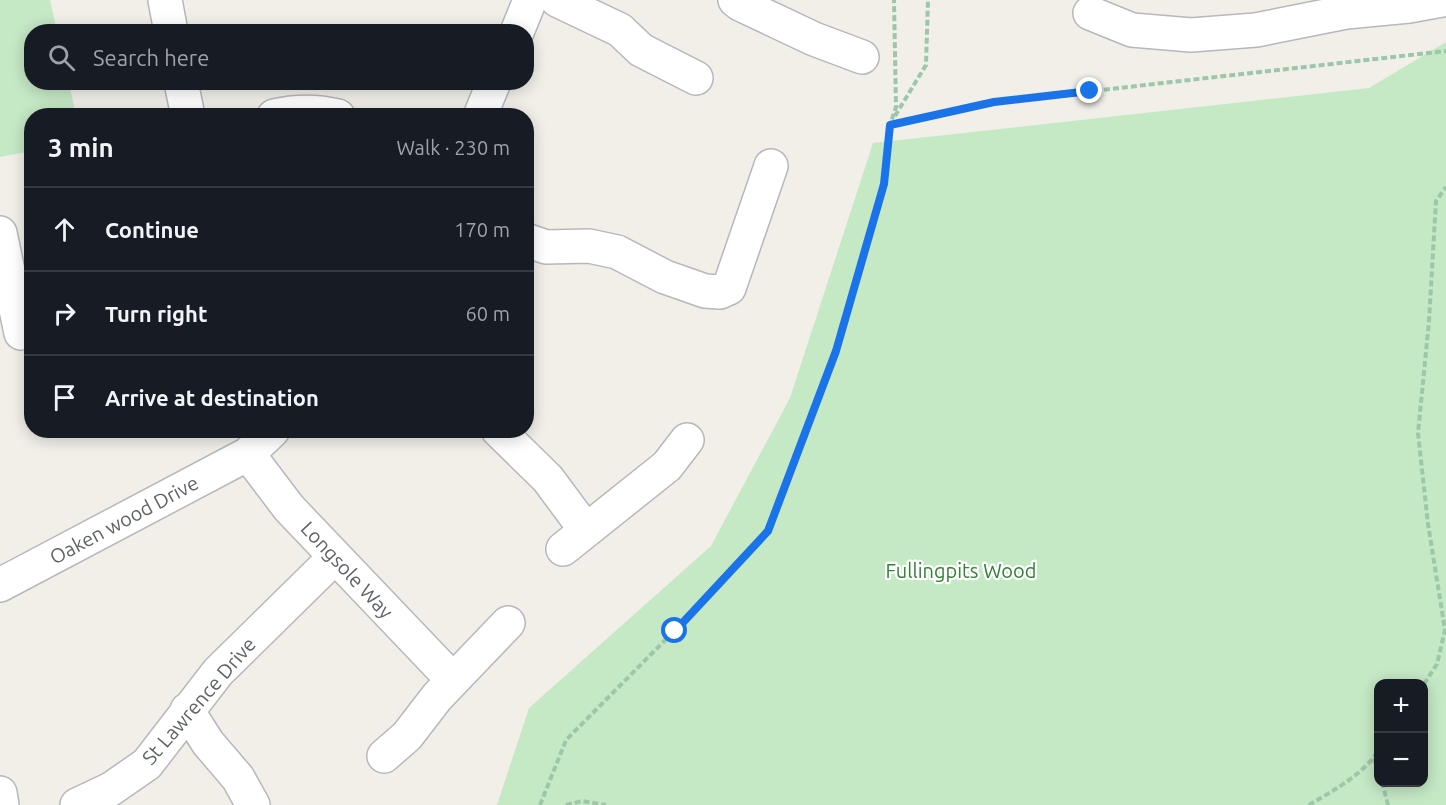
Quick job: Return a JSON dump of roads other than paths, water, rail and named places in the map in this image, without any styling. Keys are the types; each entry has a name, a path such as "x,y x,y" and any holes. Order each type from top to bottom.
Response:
{"street":[{"path":"165,0 170,24"},
{"path":"520,24 530,0"},
{"path":"557,0 620,30 641,50 696,78"},
{"path":"735,0 814,39 862,57"},
{"path":"1090,13 1132,30 1191,35 1256,30 1345,6 1409,6 1442,0"},
{"path":"183,90 186,108"},
{"path":"483,108 491,90"},
{"path":"534,243 546,247 589,246 617,252 665,277 705,291 720,292 729,288 771,166"},
{"path":"0,233 18,334"},
{"path":"248,453 264,438"},
{"path":"506,438 548,479 574,539 667,466 687,440"},
{"name":"Longsole Way","path":"248,453 289,508 453,680"},
{"name":"Oaken wood Drive","path":"0,585 248,453"},
{"name":"St Lawrence Drive","path":"77,805 111,789 147,764 218,672 335,557"},
{"path":"384,756 407,736 437,697 508,623"},
{"path":"187,710 208,743 238,778 253,805"},
{"path":"0,794 2,805"}],"park label":[{"name":"Fullingpits Wood","path":"961,571"}]}
